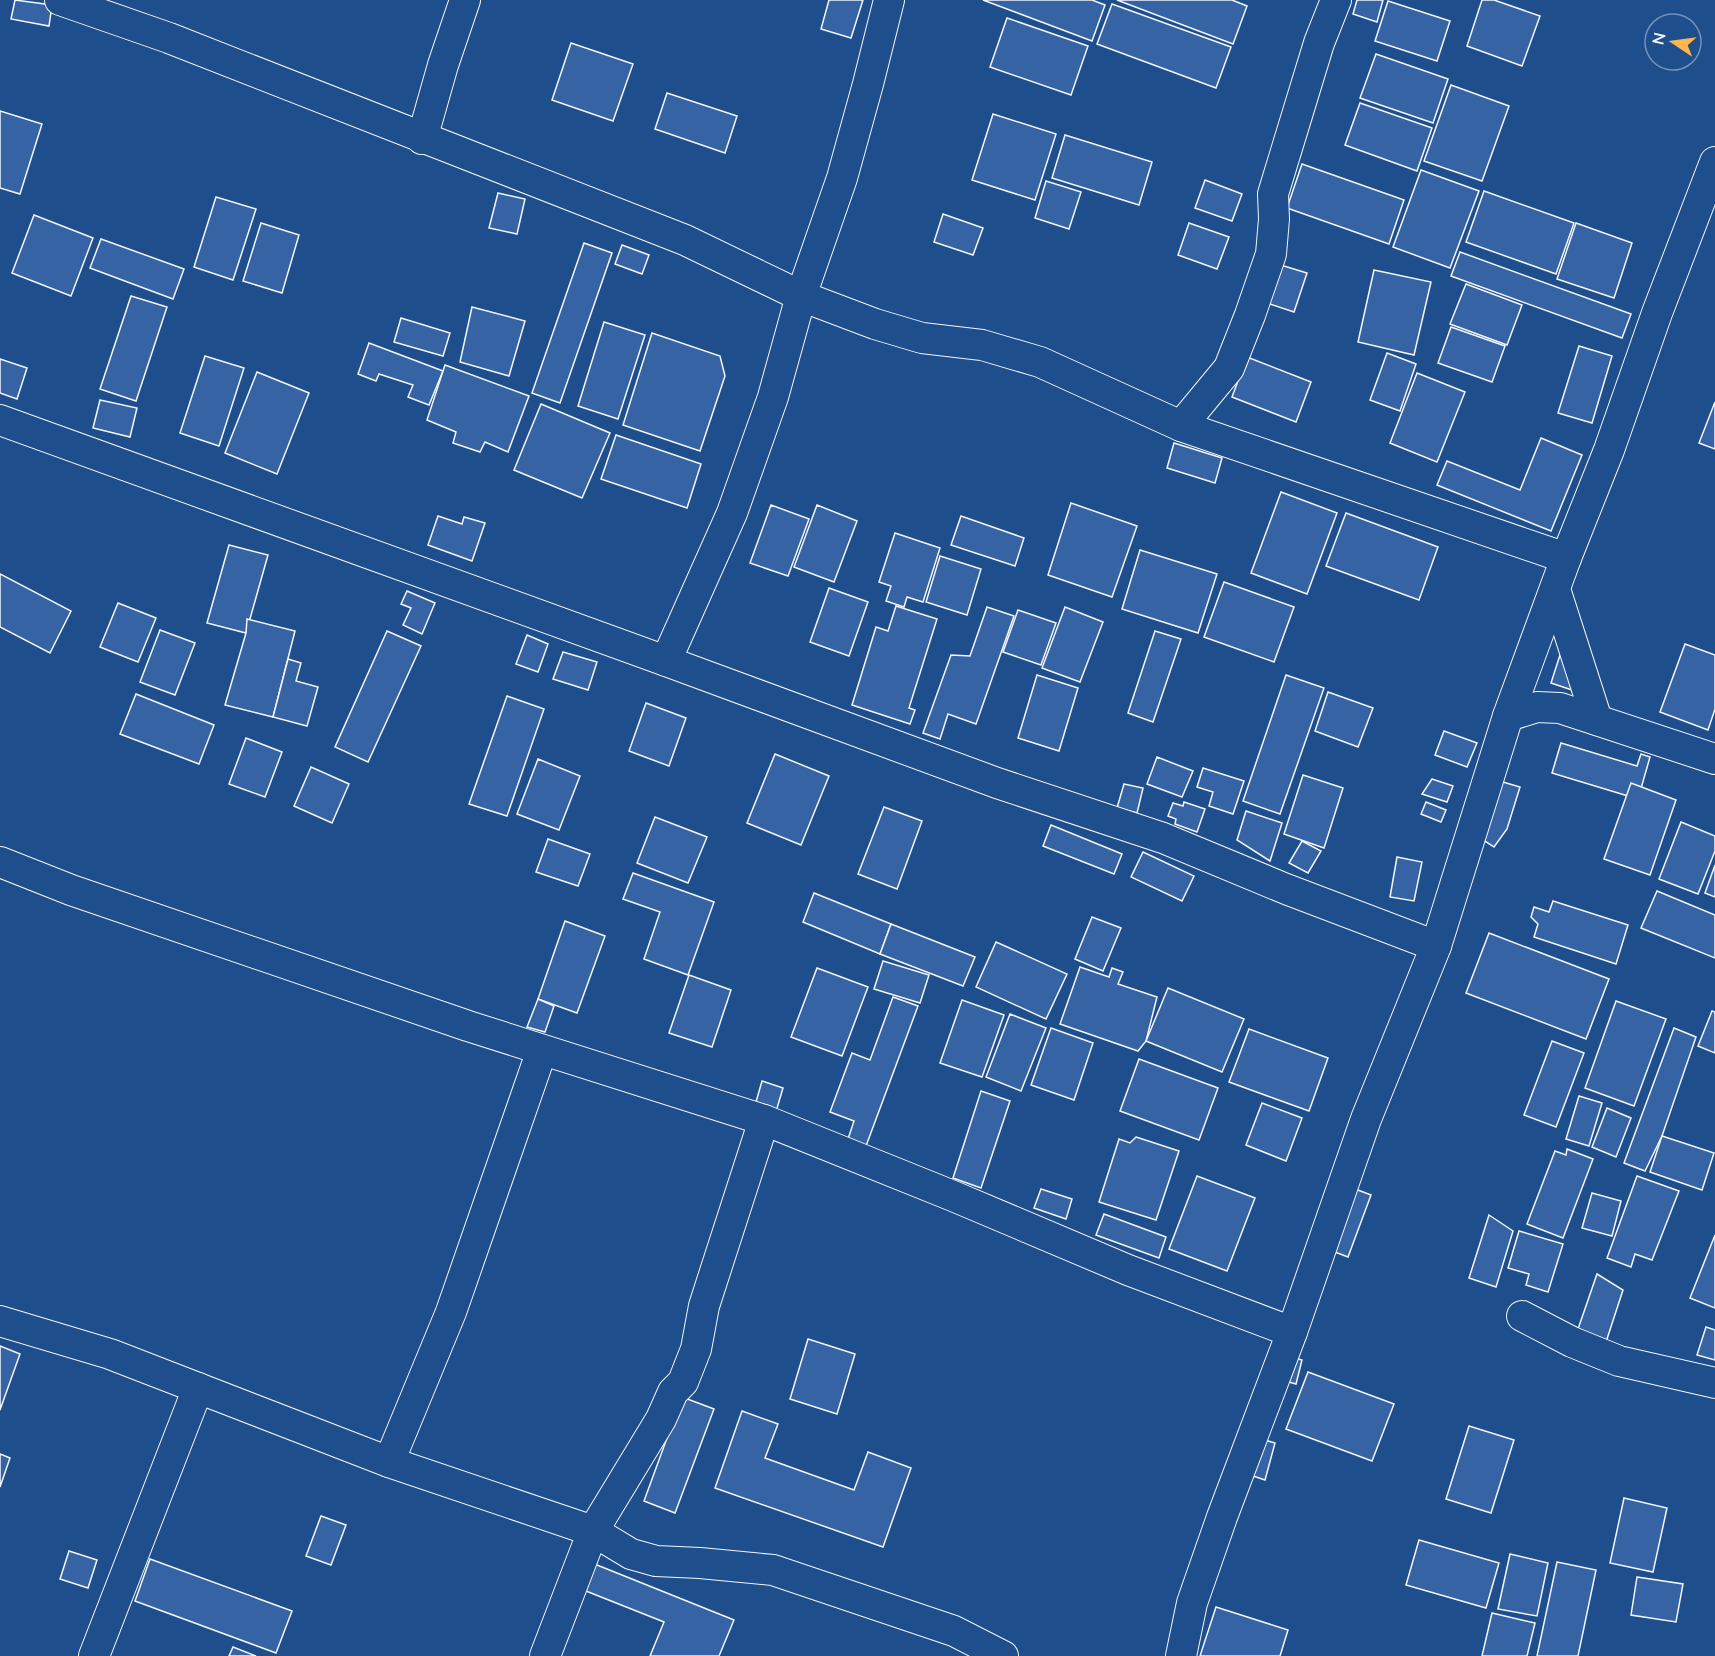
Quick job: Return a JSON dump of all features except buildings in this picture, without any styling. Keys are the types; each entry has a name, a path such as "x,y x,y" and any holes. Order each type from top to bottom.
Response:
{"street":[{"path":"60,0 169,38 422,139 685,240 801,296 874,324 912,335 982,345 1040,362 1181,426 1566,558"},
{"path":"422,139 443,65 465,0"},
{"path":"666,661 732,513 772,397 801,296 842,178 889,0"},
{"path":"1181,426 1229,368 1250,315 1271,254 1274,219 1273,194 1319,43 1336,0"},
{"path":"1181,1656 1192,1603 1292,1332 1366,1119 1436,946 1508,716 1715,162"},
{"path":"0,420 997,783 1163,838 1286,889 1436,946"},
{"path":"1555,589 1597,720"},
{"path":"1508,716 1538,707 1560,708 1715,759"},
{"path":"0,862 71,890 468,1026 764,1120 1128,1270 1292,1332"},
{"path":"389,1461 451,1312 542,1050"},
{"path":"545,1656 593,1531 661,1419 673,1392 683,1382 696,1350 707,1296 764,1120"},
{"path":"1522,1316 1572,1342 1619,1360 1715,1383"},
{"path":"0,1321 110,1354 389,1461 593,1531 631,1554 656,1561 773,1570 954,1631 1003,1656"},
{"path":"94,1656 198,1388"}]}
